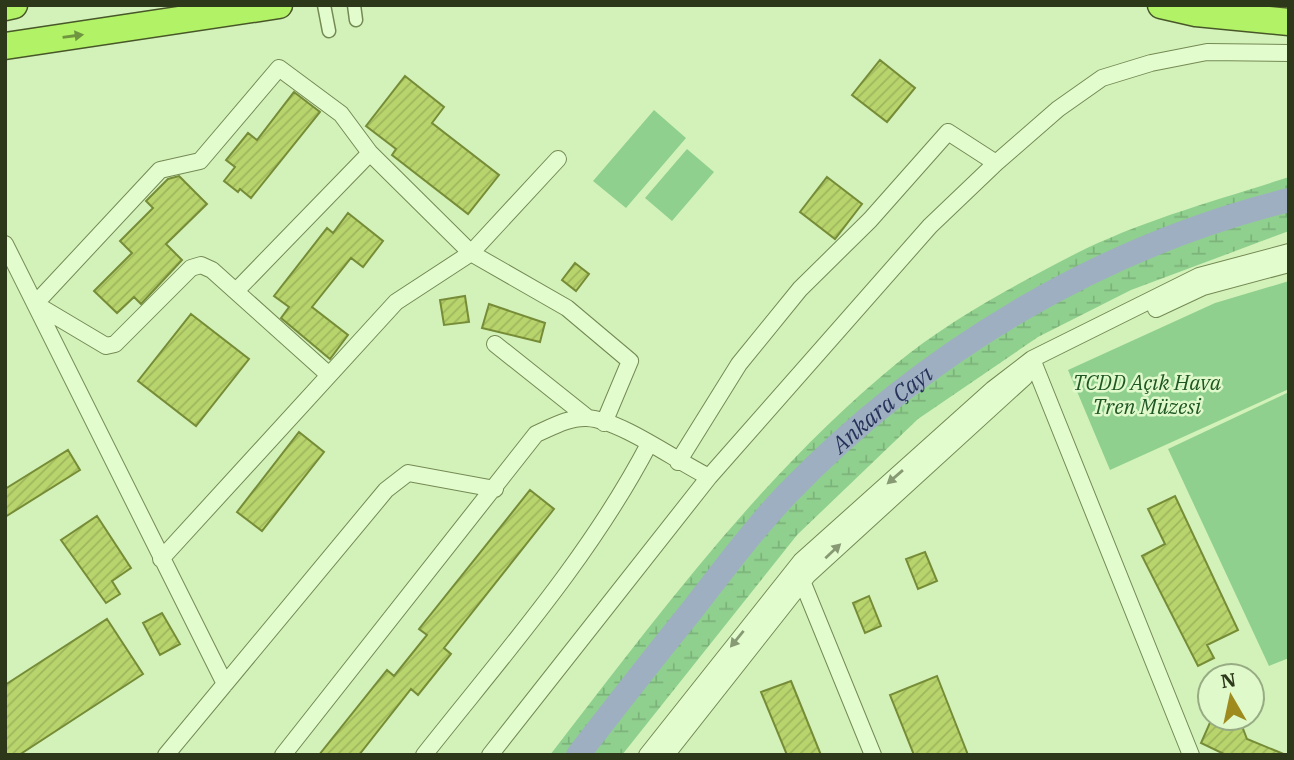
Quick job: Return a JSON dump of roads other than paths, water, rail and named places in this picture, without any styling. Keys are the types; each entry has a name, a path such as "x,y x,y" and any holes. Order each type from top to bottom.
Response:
{"highway":[{"path":"5,6 14,5"},
{"path":"5,46 279,5"},
{"path":"1161,5 1196,13 1289,22"}],"street":[{"path":"324,5 329,32"},
{"path":"354,5 356,20"},
{"path":"490,755 709,477 930,226 996,163 1058,109 1102,78 1151,63 1208,52 1289,53"},
{"path":"35,304 160,170 200,161 279,68 341,114 370,153 471,253 567,308 630,361 604,423"},
{"path":"678,462 739,364 800,289 870,220 948,132 996,163"},
{"path":"236,291 370,153"},
{"path":"162,559 396,302 471,253 558,159"},
{"path":"5,244 225,684"},
{"path":"647,755 799,574 1035,363 1199,276 1289,252"},
{"path":"1035,363 1203,287 1289,264"},
{"path":"35,304 106,346 115,344 191,268 201,265 212,270 330,375"},
{"path":"495,344 588,418 649,444 709,477"},
{"path":"1035,363 1191,755"},
{"path":"283,755 536,434 564,421 588,418"},
{"path":"424,755 546,601 623,494 649,444"},
{"path":"166,755 386,490 408,473 495,489"},
{"path":"666,755 799,574"},
{"path":"799,574 873,755"}],"waterway":[{"name":"Ankara Çayı","path":"578,755 774,508 840,443 896,395 956,351 1083,276 1218,220 1289,200"}],"park label":[{"name":"TCDD Açık Hava Tren Müzesi","path":"1147,394"}]}
